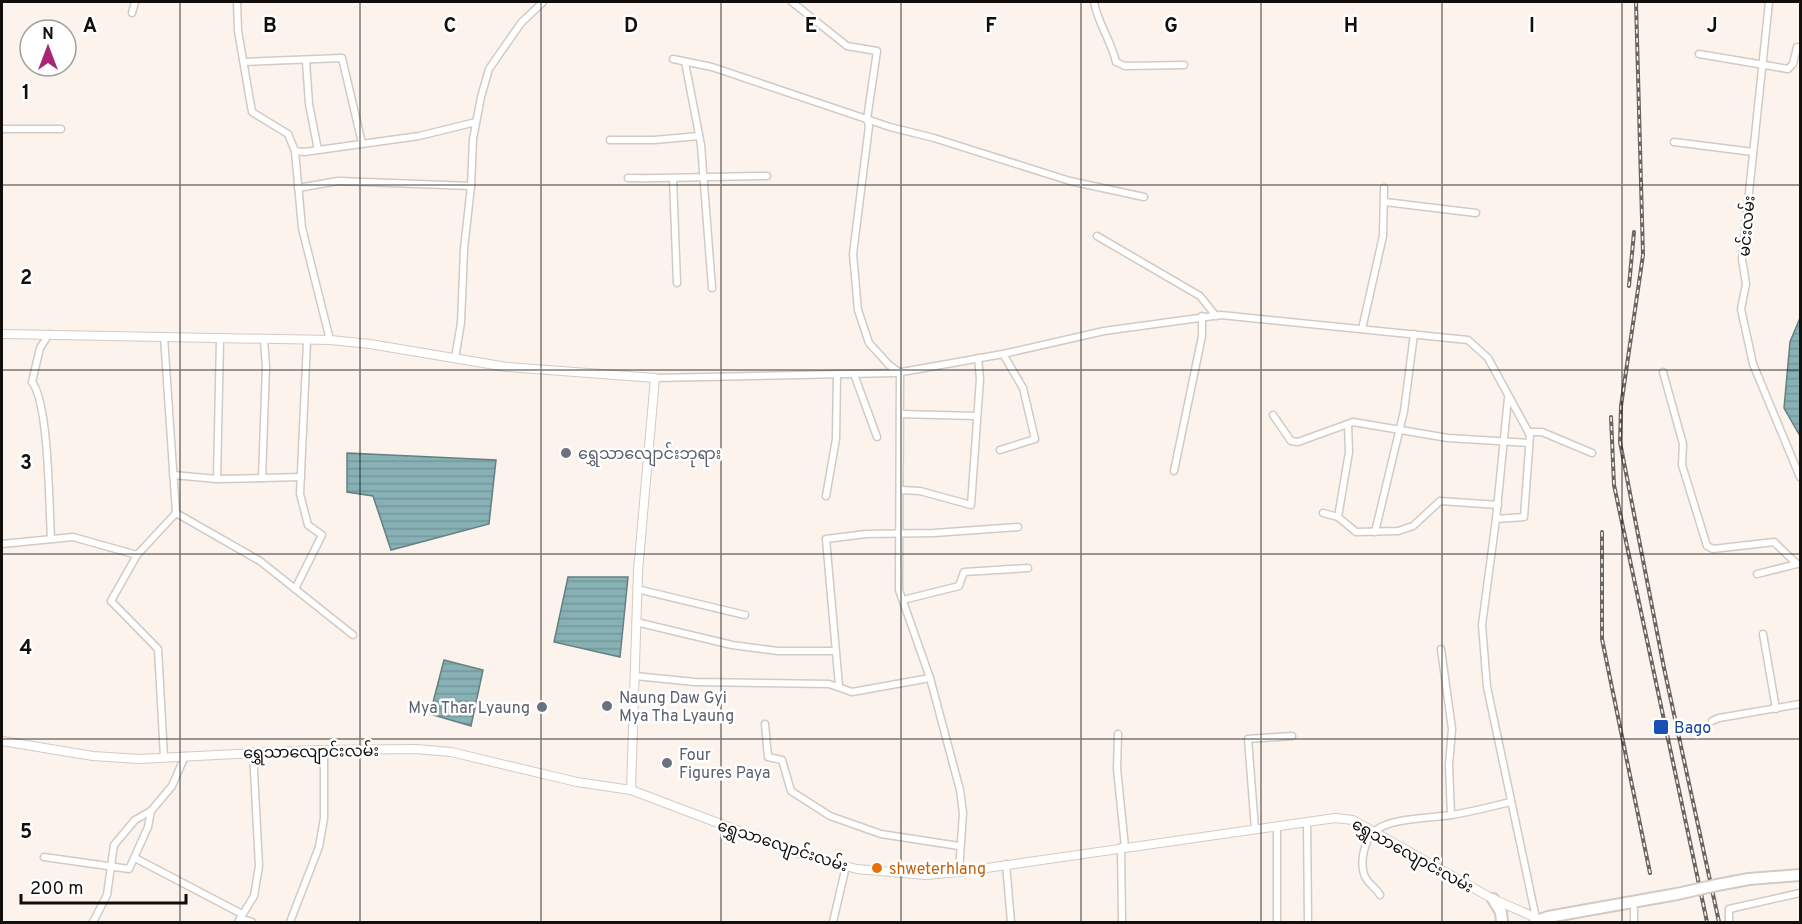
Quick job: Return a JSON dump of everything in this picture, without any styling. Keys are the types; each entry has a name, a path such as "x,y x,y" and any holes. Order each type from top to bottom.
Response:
{"highway":[{"path":"1539,921 1678,896 1749,879 1800,875"},
{"path":"1717,888 1800,881"},
{"path":"1560,922 1634,909 1678,896"},
{"path":"1493,899 1501,912 1502,922"}],"street":[{"path":"132,13 135,2"},
{"path":"237,2 238,31 252,112 288,134 295,151 302,228 330,340"},
{"path":"454,358 461,323 464,249 476,122 489,69 521,23 543,2"},
{"path":"792,2 847,46 877,51 867,119 869,126 853,254 858,310 869,343 889,365 900,372"},
{"path":"1094,2 1102,27 1111,40 1116,62 1125,66 1184,65"},
{"name":"မင်းလမ်း","path":"1769,2 1742,259 1746,284 1741,309 1753,364 1800,477"},
{"path":"1699,54 1791,68 1797,46"},
{"path":"244,62 342,58 362,143"},
{"path":"673,59 712,67 867,119 1070,181 1144,197"},
{"path":"306,61 309,104 317,132 318,150"},
{"path":"685,62 704,175 712,288"},
{"path":"295,151 419,136 476,122"},
{"path":"2,129 61,129"},
{"path":"610,140 654,140 699,136"},
{"path":"1674,142 1753,152"},
{"path":"628,178 674,179 704,175 767,176"},
{"path":"674,179 677,282"},
{"path":"298,188 338,181 471,186"},
{"path":"1362,329 1378,266 1385,202 1384,189"},
{"path":"1385,202 1476,213"},
{"path":"1098,236 1200,296 1216,316"},
{"path":"1174,471 1202,336 1202,316"},
{"path":"2,334 307,342 330,340 370,344 507,367 655,378 900,372 1003,354 1104,331 1202,316 1468,340 1488,358 1528,432 1524,517 1496,519"},
{"path":"49,334 40,348 32,382 38,389 44,414 51,538"},
{"path":"1375,532 1400,429 1414,334"},
{"path":"164,337 176,513 137,555 111,601 158,649 164,757"},
{"path":"217,479 220,339"},
{"path":"261,478 266,367 264,340"},
{"path":"295,589 322,535 308,525 300,494 307,342"},
{"path":"1000,450 1035,438 1023,388 1003,354"},
{"path":"900,490 920,491 971,505 978,358"},
{"path":"900,372 899,590 930,678 960,790 963,813 958,872"},
{"path":"1663,372 1683,444 1682,465 1707,546 1713,549 1774,542 1799,564"},
{"path":"826,496 836,439 837,374"},
{"path":"854,374 877,437"},
{"path":"632,790 637,589 655,378"},
{"path":"1508,398 1498,505 1482,625 1487,687 1510,802 1539,921"},
{"path":"900,414 976,416"},
{"path":"1274,415 1291,441 1298,442 1348,424 1365,423 1448,438 1529,443"},
{"path":"1338,517 1349,452 1348,424"},
{"path":"1528,432 1542,432 1592,453"},
{"path":"173,475 217,479 301,477"},
{"path":"1323,513 1338,517 1356,532 1398,531 1413,526 1440,501 1498,505"},
{"path":"176,513 260,561 353,635"},
{"path":"839,686 826,539 866,534 1018,527"},
{"path":"2,544 73,537 137,555"},
{"path":"1757,574 1799,564"},
{"path":"903,600 959,586 964,572 1029,568"},
{"path":"637,589 745,615"},
{"path":"636,622 732,645 778,651 835,651"},
{"path":"1763,634 1776,709"},
{"path":"1441,649 1452,729 1449,765 1451,815"},
{"path":"635,676 695,682 839,686 852,692 930,678"},
{"path":"1712,721 1800,704"},
{"path":"765,724 768,758 782,760 791,790 802,800 851,825 881,834 959,846"},
{"path":"1118,734 1117,769 1123,847 1122,922"},
{"path":"1255,829 1248,739 1292,736"},
{"name":"ရွှေသာလျောင်းလမ်း","path":"2,741 93,756 139,759 324,750 416,748 451,752 577,782 632,790 800,854 846,866 892,874 926,875 958,872 1335,818 1353,820 1493,899 1539,921"},
{"path":"290,922 319,847 324,818 324,750"},
{"path":"240,918 254,896 259,866 253,752"},
{"path":"93,922 106,895 114,844 135,820 151,811 172,786 185,756"},
{"path":"1380,895 1375,886 1368,883 1364,873 1364,851 1373,832 1390,824 1451,815 1510,802"},
{"path":"44,857 129,869 148,827 151,811"},
{"path":"1307,822 1308,922"},
{"path":"1277,826 1277,922"},
{"path":"135,858 240,918 252,922"},
{"path":"1006,864 1011,922"},
{"path":"833,922 846,866"},
{"path":"1729,922 1729,909 1800,893"},
{"path":"1631,922 1634,909"}],"water":[{"path":"1800,318 1800,436 1784,408 1790,342"},
{"path":"347,453 496,460 489,524 391,550 373,496 347,492"},
{"path":"568,577 628,577 620,657 554,642"},
{"path":"444,660 483,670 471,726 430,714"}],"railway":[{"path":"1636,2 1643,255 1621,406 1620,442 1664,668 1719,922"},
{"path":"1629,286 1634,232"},
{"path":"1611,417 1614,485 1707,922"},
{"path":"1602,532 1602,639 1650,873"}],"place":[{"name":"ရွှေသာလျောင်းဘုရား","path":"566,453"},
{"name":"Naung Daw Gyi Mya Tha Lyaung","path":"607,706"},
{"name":"Mya Thar Lyaung","path":"542,707"},
{"name":"Bago","path":"1661,727"},
{"name":"Four Figures Paya","path":"667,763"},
{"name":"shweterhlang","path":"877,868"}]}
